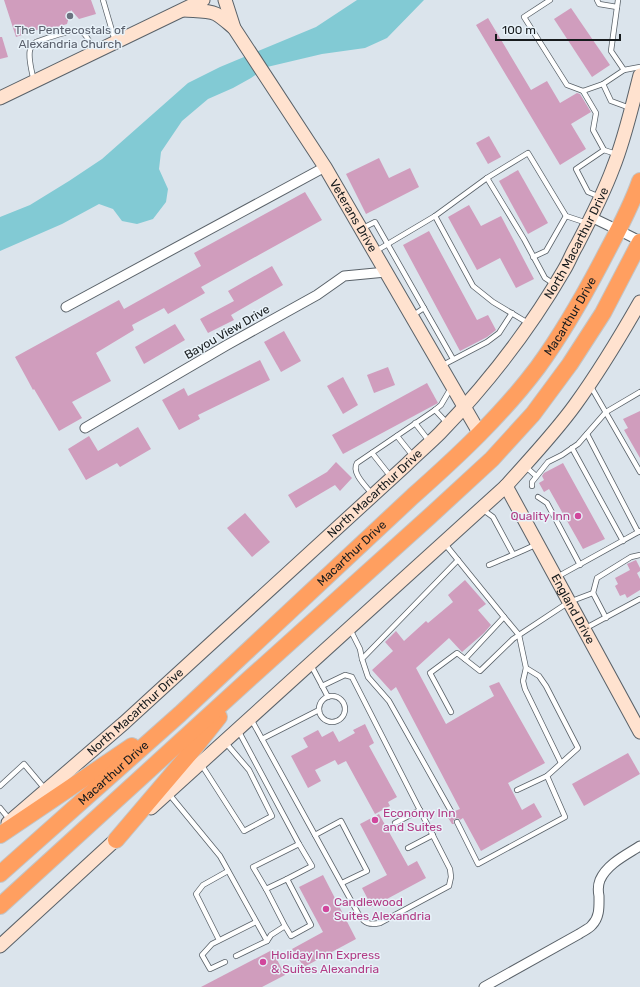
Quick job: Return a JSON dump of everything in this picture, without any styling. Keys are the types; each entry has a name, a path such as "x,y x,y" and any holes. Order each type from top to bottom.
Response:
{"highway":[{"name":"Macarthur Drive","path":"0,874 180,714 413,496 445,468 506,406 537,368 579,304 618,230 640,181"},
{"name":"Macarthur Drive","path":"0,906 492,459 533,414 570,364 604,313 640,242"},
{"path":"480,434 492,459"},
{"path":"116,840 196,746 249,679"},
{"path":"0,833 180,714"}],"street":[{"path":"0,98 115,43 187,5 203,0"},
{"name":"Veterans Drive","path":"225,0 236,32 326,167 480,434"},
{"path":"234,0 233,14 236,32"},
{"path":"187,5 216,14 224,19 236,32"},
{"name":"North Macarthur Drive","path":"0,833 10,820 124,723 373,496 448,425 464,407 507,356 530,324 556,284 590,221 618,155 640,75"},
{"path":"66,307 326,167"},
{"path":"590,221 618,230 640,242"},
{"name":"Bayou View Drive","path":"85,428 227,345 318,295 344,276 386,272"},
{"path":"0,946 506,486 575,405 615,346 640,302"},
{"name":"England Drive","path":"506,486 640,732"},
{"path":"484,987 592,926 597,918 599,908 599,882 603,875 615,862 640,846"}],"lane":[{"path":"103,0 115,43"},
{"path":"550,0 524,17 567,86 583,91 603,84 624,70 640,67"},
{"path":"597,0 599,4 617,7"},
{"path":"618,0 611,51 624,70"},
{"path":"34,82 31,69 30,50 36,42 79,30 85,34 95,52"},
{"path":"603,84 611,101 631,108"},
{"path":"583,91 596,113 593,130 604,150 618,155"},
{"path":"601,198 588,192 576,169 604,150"},
{"path":"375,252 435,216 488,178 528,153 566,216 590,221"},
{"path":"488,178 545,278 556,284"},
{"path":"435,216 473,286 493,302 530,324"},
{"path":"533,257 546,251 566,216"},
{"path":"361,229 375,222 453,360"},
{"path":"412,316 424,308"},
{"path":"441,366 487,342 499,333 512,313"},
{"path":"590,384 640,472"},
{"path":"373,496 355,470 357,463 435,410 452,386"},
{"path":"532,486 532,482 536,476 548,462 562,455 578,444 606,412 640,392"},
{"path":"435,410 448,425"},
{"path":"415,423 430,442"},
{"path":"556,578 639,532 587,434"},
{"path":"397,436 414,457"},
{"path":"572,448 623,541"},
{"path":"372,453 392,478"},
{"path":"524,465 536,476"},
{"path":"538,497 547,503 580,565"},
{"path":"481,508 493,517 513,554"},
{"path":"443,542 518,635 526,668 523,681 525,689 561,763"},
{"path":"489,565 537,544"},
{"path":"606,618 592,593 597,578 631,557 640,555"},
{"path":"362,659 458,560"},
{"path":"452,712 430,673 457,653 480,671 518,635 569,602 592,593"},
{"path":"584,629 640,599"},
{"path":"464,659 504,617"},
{"path":"349,628 360,649 368,677 390,701 452,813"},
{"path":"310,663 328,697"},
{"path":"517,790 547,776 578,748 546,686 539,676 526,668"},
{"path":"250,718 359,916 364,922 373,924 380,923 449,886 451,877 450,869 352,677 346,675 322,686"},
{"path":"332,696 337,696 341,699 346,707 344,716 337,722 329,722 322,718 319,710 319,706 324,698 332,696"},
{"path":"262,739 319,710"},
{"path":"238,729 312,866 266,889"},
{"path":"201,763 244,831 272,816 249,770 224,742"},
{"path":"0,786 24,764 46,790"},
{"path":"457,822 478,864 565,817 547,776"},
{"path":"168,793 220,856 267,941"},
{"path":"0,808 10,820"},
{"path":"395,823 420,810"},
{"path":"315,835 341,821 367,871 342,883"},
{"path":"408,848 433,835"},
{"path":"287,879 311,926 291,936 253,866 299,844"},
{"path":"219,940 196,894 203,885 228,871"},
{"path":"225,962 210,969 202,955 212,944 256,922"},
{"path":"236,956 267,941 271,935 285,926"}],"water":[{"path":"357,0 424,0 387,38 365,48 322,54 267,67 233,88 208,99 182,121 161,152 159,169 168,189 166,202 153,219 137,224 122,221 113,209 99,204 62,224 0,251 0,217 30,205 102,159 188,83 220,67 316,27"}],"building":[{"path":"4,0 91,0 96,14 79,19 71,10 67,24 40,32 40,29 16,37"},
{"path":"571,8 610,65 592,77 554,19"},
{"path":"488,18 531,90 547,81 560,103 577,93 580,94 591,112 571,124 586,149 560,165 476,25"},
{"path":"0,37 2,37 8,57 0,59"},
{"path":"489,136 501,157 488,164 476,143"},
{"path":"379,158 389,178 410,168 419,187 366,214 346,174"},
{"path":"518,170 548,223 528,234 499,181"},
{"path":"305,192 322,220 201,287 205,293 168,314 164,308 132,325 134,330 96,353 111,381 72,402 82,418 59,431 34,389 33,390 15,357 119,300 124,309 201,266 194,253"},
{"path":"469,205 481,226 501,216 534,279 516,288 500,258 477,270 448,217"},
{"path":"429,231 477,320 488,315 496,330 487,337 460,351 403,245"},
{"path":"272,266 283,285 231,315 234,320 208,333 200,319 234,301 228,291"},
{"path":"175,324 185,340 144,364 135,347"},
{"path":"284,331 301,361 281,372 264,342"},
{"path":"260,360 270,380 198,415 200,419 179,430 162,400 184,388 188,396"},
{"path":"388,367 395,385 374,393 367,375"},
{"path":"343,377 358,405 343,414 327,386"},
{"path":"427,383 438,403 343,454 332,435"},
{"path":"640,411 640,458 624,430 628,428 623,419"},
{"path":"138,427 151,449 120,467 117,463 86,480 68,449 89,436 98,451"},
{"path":"336,462 352,478 340,491 335,485 296,508 288,495 327,472"},
{"name":"Quality Inn","path":"563,463 605,539 583,549 549,489 544,492 539,483 544,480 542,476 544,473"},
{"path":"245,513 270,542 252,557 227,528"},
{"path":"636,560 640,568 640,571 637,573 640,579 640,590 627,598 625,594 620,596 615,586 618,584 615,578 630,570 627,564"},
{"path":"465,580 486,604 478,610 491,625 462,652 449,638 416,668 446,724 494,696 489,686 499,682 545,763 508,783 522,810 534,803 542,817 481,851 463,818 460,820 458,818 455,819 453,821 454,824 452,824 447,816 455,815 455,811 460,809 396,687 391,691 372,670 393,651 385,642 396,631 404,641 426,621 428,623 453,602 448,595"},
{"name":"Economy Inn and Suites","path":"365,724 374,743 369,746 397,797 388,802 390,806 375,814 346,761 338,765 335,760 315,770 321,781 308,788 291,756 308,747 303,738 318,730 322,737 333,731 339,742 355,733 353,730"},
{"path":"628,753 640,774 584,806 572,784"},
{"path":"379,814 408,866 417,861 426,878 372,907 362,888 387,875 360,824"},
{"name":"Candlewood Suites Alexandria","path":"323,875 356,939 304,967 292,949 323,932 299,887"},
{"name":"Holiday Inn Express & Suites Alexandria","path":"272,950 285,975 262,987 201,987"}],"place":[{"name":"The Pentecostals of Alexandria Church","path":"70,16"},
{"name":"Quality Inn","path":"578,516"},
{"name":"Economy Inn and Suites","path":"375,820"},
{"name":"Candlewood Suites Alexandria","path":"326,909"},
{"name":"Holiday Inn Express & Suites Alexandria","path":"263,962"}]}
